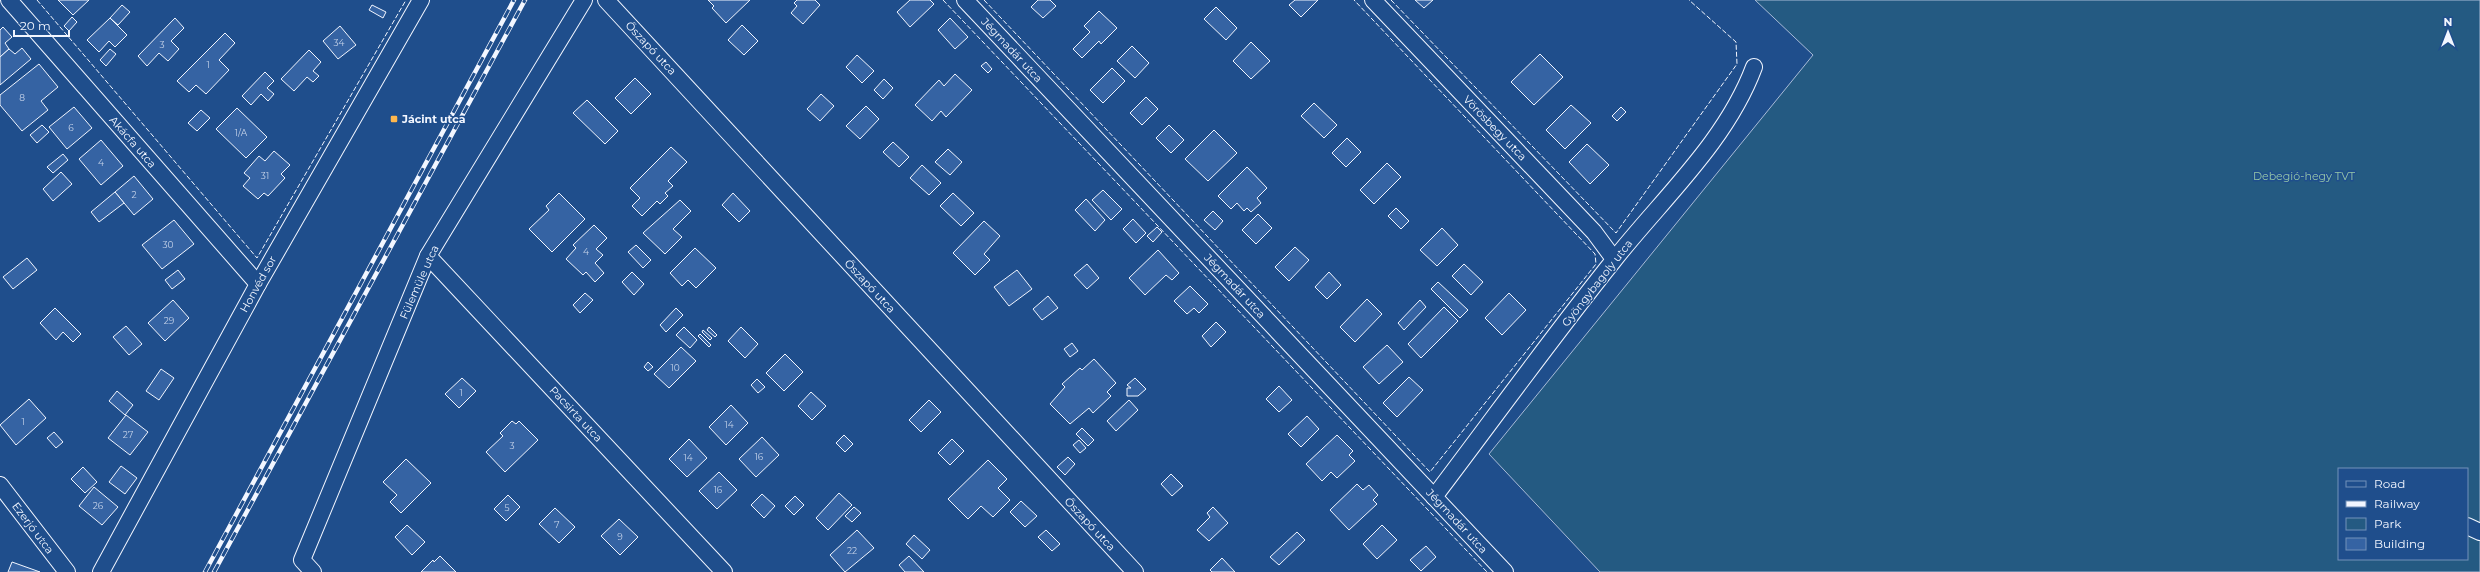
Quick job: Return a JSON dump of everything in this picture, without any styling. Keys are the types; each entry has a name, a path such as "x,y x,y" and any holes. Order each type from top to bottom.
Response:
{"street":[{"name":"Akácfa utca","path":"9,0 258,284"},
{"name":"Honvéd sor","path":"101,572 258,284 421,0"},
{"name":"Fülemüle utca","path":"313,572 302,560 428,256 584,0"},
{"name":"Őszapó utca","path":"606,0 1135,572"},
{"name":"Jégmadár utca","path":"965,0 1505,572"},
{"name":"Vörösbegy utca","path":"1373,0 1594,232 1614,259"},
{"name":"Gyöngybagoly utca","path":"1434,497 1614,259 1702,155 1745,92 1754,67"},
{"name":"Pacsirta utca","path":"428,256 724,572"},
{"name":"Ezerjó utca","path":"0,485 67,572"},
{"path":"2468,526 2480,532"}],"green space":[{"name":"Debegió-hegy TVT","path":"1755,0 2480,0 2480,572 1600,572 1489,454 1813,55"}],"building":[{"path":"58,0 89,0 73,15"},
{"path":"708,0 750,0 726,23 712,8 714,6"},
{"path":"797,0 815,0 820,5 803,24 791,13 797,6 794,3"},
{"path":"910,0 930,0 934,4 910,27 897,12"},
{"path":"1038,0 1050,0 1056,6 1043,18 1031,7"},
{"path":"1295,0 1318,0 1301,17 1289,5"},
{"path":"1415,0 1433,0 1424,8"},
{"path":"122,5 130,12 118,25 110,18"},
{"path":"372,5 386,12 383,18 369,10"},
{"path":"1216,7 1237,28 1226,40 1204,19"},
{"path":"1099,11 1117,28 1101,44 1099,41 1082,58 1073,49 1090,32 1084,26"},
{"path":"72,17 77,22 69,31 64,26"},
{"path":"110,18 127,35 115,47 109,41 99,52 87,40"},
{"path":"175,18 184,28 171,41 179,49 168,61 159,53 147,66 138,56"},
{"path":"950,18 968,37 955,49 938,30"},
{"path":"742,25 758,41 744,55 728,40"},
{"path":"340,26 356,45 338,59 323,41"},
{"path":"3,27 12,37 5,43 9,49 0,57 0,30"},
{"path":"225,33 235,43 219,60 229,70 206,94 196,85 189,92 177,81"},
{"path":"1251,42 1270,61 1251,79 1233,61"},
{"path":"1132,46 1149,63 1135,78 1117,61"},
{"path":"22,48 31,59 0,85 0,57 9,49 15,54"},
{"path":"110,49 116,54 106,66 100,60"},
{"path":"309,50 321,62 313,71 319,76 313,82 307,77 294,91 281,79"},
{"path":"1540,54 1563,77 1534,105 1511,82"},
{"path":"857,55 874,71 862,83 846,67"},
{"path":"986,62 992,69 988,73 981,66"},
{"path":"39,64 58,87 41,101 48,110 22,131 0,105 0,95"},
{"path":"1112,68 1125,81 1103,103 1090,90"},
{"path":"265,72 274,81 267,88 274,94 268,101 261,94 251,105 242,96"},
{"path":"955,74 972,90 946,117 941,111 932,121 915,105 939,80 944,86"},
{"path":"635,78 651,94 631,114 615,98"},
{"path":"884,79 893,88 883,99 874,90"},
{"path":"821,94 834,106 820,121 807,109"},
{"path":"1146,97 1158,109 1142,125 1130,113"},
{"path":"587,100 618,131 605,144 573,113"},
{"path":"1314,103 1337,125 1324,138 1301,116"},
{"path":"1571,105 1591,123 1565,149 1546,130"},
{"path":"866,106 879,119 860,139 846,126"},
{"path":"74,107 92,128 67,149 49,127"},
{"path":"1621,107 1626,112 1617,121 1612,116"},
{"path":"237,108 267,137 246,158 216,129"},
{"path":"201,110 210,118 197,131 188,123"},
{"path":"42,125 49,132 37,143 30,135"},
{"path":"1169,125 1184,140 1171,153 1156,138"},
{"path":"1214,130 1237,153 1208,181 1185,159"},
{"path":"1347,138 1361,152 1346,167 1332,153"},
{"path":"101,140 123,166 101,185 79,159"},
{"path":"893,142 909,157 899,167 883,152"},
{"path":"1587,144 1609,165 1590,184 1569,162"},
{"path":"671,147 687,162 668,181 673,186 665,193 668,196 660,204 657,201 642,216 632,206 640,198 630,188"},
{"path":"948,149 962,162 950,175 935,162"},
{"path":"274,151 290,165 281,174 285,178 268,196 264,193 258,199 243,186 250,178 244,173 259,156 265,161"},
{"path":"63,154 68,160 53,173 47,167"},
{"path":"1387,163 1401,177 1374,204 1360,190"},
{"path":"922,165 941,183 929,195 910,178"},
{"path":"1247,167 1267,188 1257,198 1261,203 1251,212 1247,208 1244,211 1237,203 1231,209 1218,196"},
{"path":"61,172 72,184 53,201 43,189"},
{"path":"134,176 153,199 134,215 115,192"},
{"path":"1103,190 1122,209 1111,220 1092,200"},
{"path":"115,192 124,203 99,222 91,212"},
{"path":"559,193 585,219 552,252 529,229 549,210 546,206"},
{"path":"733,193 750,211 739,222 722,205"},
{"path":"953,193 974,213 961,226 940,206"},
{"path":"1086,199 1105,220 1095,231 1075,210"},
{"path":"680,200 691,211 673,229 682,237 665,254 643,233"},
{"path":"1396,208 1409,221 1401,229 1388,216"},
{"path":"1213,211 1223,221 1215,230 1204,220"},
{"path":"1258,214 1272,228 1256,244 1242,230"},
{"path":"1133,219 1146,233 1136,243 1123,229"},
{"path":"174,220 194,244 162,269 142,245"},
{"path":"984,221 1000,236 984,254 990,260 975,275 953,253"},
{"path":"594,225 607,238 596,249 603,255 595,263 604,273 595,282 586,272 583,275 566,259 576,248 573,245"},
{"path":"1157,227 1162,232 1153,242 1147,236"},
{"path":"1442,228 1458,245 1437,266 1420,250"},
{"path":"636,245 651,260 643,268 628,252"},
{"path":"1295,247 1309,260 1289,281 1275,267"},
{"path":"695,248 716,268 696,288 688,280 682,286 670,273"},
{"path":"1158,250 1179,273 1172,280 1166,275 1145,295 1129,278"},
{"path":"27,258 37,270 13,289 3,277"},
{"path":"1087,264 1099,278 1087,289 1074,275"},
{"path":"1464,264 1483,282 1471,295 1452,276"},
{"path":"178,270 185,279 172,289 165,280"},
{"path":"1017,270 1032,289 1009,306 994,287"},
{"path":"632,272 644,284 634,295 622,282"},
{"path":"1329,272 1341,285 1327,299 1315,287"},
{"path":"1438,282 1468,310 1460,318 1431,289"},
{"path":"1190,286 1208,304 1199,313 1194,308 1187,314 1174,301"},
{"path":"585,293 593,300 580,313 573,305"},
{"path":"1509,293 1526,310 1502,335 1485,318"},
{"path":"1048,296 1058,308 1042,320 1033,309"},
{"path":"1367,299 1382,314 1355,342 1340,327"},
{"path":"173,300 189,318 165,341 148,323"},
{"path":"1420,300 1426,307 1404,330 1398,323"},
{"path":"1444,307 1458,321 1421,358 1408,344"},
{"path":"55,308 81,334 73,342 63,332 56,340 40,323"},
{"path":"676,308 683,315 666,332 660,325"},
{"path":"1216,322 1226,332 1211,347 1202,336"},
{"path":"126,326 142,344 129,355 113,337"},
{"path":"684,327 697,340 690,348 676,335"},
{"path":"709,327 717,335 715,337 707,330"},
{"path":"741,327 758,344 745,358 728,341"},
{"path":"703,330 712,338 710,340 702,332"},
{"path":"700,334 711,345 709,347 698,336"},
{"path":"1072,343 1078,351 1070,357 1064,349"},
{"path":"1387,345 1403,362 1379,384 1363,367"},
{"path":"681,347 696,361 669,388 654,374"},
{"path":"785,354 803,372 784,391 766,373"},
{"path":"1094,359 1116,383 1107,392 1111,396 1093,413 1089,408 1070,424 1050,404 1065,387 1062,384 1080,368 1082,370"},
{"path":"648,362 653,367 648,371 644,367"},
{"path":"161,369 174,378 159,400 146,391"},
{"path":"1409,377 1423,390 1397,417 1383,403"},
{"path":"462,378 476,391 459,408 445,394"},
{"path":"1135,378 1146,389 1138,396 1127,396 1127,388 1131,388 1127,385"},
{"path":"757,379 765,387 758,393 751,385"},
{"path":"1279,386 1292,400 1279,412 1266,399"},
{"path":"117,391 133,405 125,415 109,401"},
{"path":"811,392 826,406 812,420 798,406"},
{"path":"29,399 46,418 16,445 0,425"},
{"path":"929,400 941,412 921,432 909,420"},
{"path":"1129,400 1138,410 1116,431 1107,421"},
{"path":"731,405 748,423 726,445 709,427"},
{"path":"126,415 148,432 130,455 108,438"},
{"path":"1307,416 1319,429 1301,447 1288,434"},
{"path":"512,421 516,424 519,421 538,440 505,472 486,452 503,436 500,433"},
{"path":"1082,428 1094,440 1088,446 1076,434"},
{"path":"54,432 63,442 56,448 47,438"},
{"path":"844,435 853,444 845,452 836,443"},
{"path":"1337,435 1353,451 1349,455 1355,461 1337,478 1331,472 1322,481 1306,464"},
{"path":"762,437 779,455 756,477 739,459"},
{"path":"689,439 707,458 687,477 669,459"},
{"path":"952,439 964,451 950,465 938,453"},
{"path":"1079,440 1086,448 1080,453 1073,445"},
{"path":"1068,457 1075,464 1065,475 1057,467"},
{"path":"406,459 431,483 401,513 390,502 397,495 383,482"},
{"path":"988,460 1007,479 998,488 1010,500 993,517 981,506 968,519 948,499"},
{"path":"121,466 137,478 125,494 109,482"},
{"path":"83,467 97,482 85,493 71,479"},
{"path":"719,472 737,490 717,509 699,491"},
{"path":"1171,474 1183,486 1172,496 1161,484"},
{"path":"1357,484 1363,490 1369,485 1378,495 1373,500 1377,504 1349,530 1330,510"},
{"path":"94,487 118,507 102,525 79,506"},
{"path":"839,493 852,505 828,530 816,518"},
{"path":"762,494 775,506 764,518 751,505"},
{"path":"508,495 520,507 506,521 494,509"},
{"path":"795,496 804,505 794,515 785,506"},
{"path":"1021,501 1037,516 1025,527 1010,512"},
{"path":"854,507 861,513 852,522 845,516"},
{"path":"1213,507 1228,523 1209,541 1197,530 1210,517 1207,513"},
{"path":"555,508 575,527 559,543 539,524"},
{"path":"619,519 638,537 620,555 601,536"},
{"path":"407,525 425,542 412,555 395,537"},
{"path":"1382,525 1397,540 1377,559 1363,544"},
{"path":"857,530 874,548 845,572 830,555"},
{"path":"1046,530 1060,544 1052,551 1038,537"},
{"path":"1297,532 1305,540 1279,565 1270,557"},
{"path":"914,535 930,550 922,559 906,544"},
{"path":"1426,546 1436,557 1421,571 1410,560"},
{"path":"440,556 456,572 421,572 433,560 434,562"},
{"path":"909,556 924,572 905,572 899,565"},
{"path":"1222,558 1235,572 1212,572 1210,570"},
{"path":"12,562 40,572 8,572"}],"railway":[{"path":"205,572 514,0"},
{"path":"214,572 525,0"}],"fence":[{"path":"37,0 257,258 406,0"},
{"path":"943,0 1487,572"},
{"path":"984,0 1430,472 1596,264 1595,254 1354,0"},
{"path":"1391,0 1616,233 1737,64 1736,42 1689,0"}],"place":[{"name":"Jácint utca","path":"394,119"}]}
